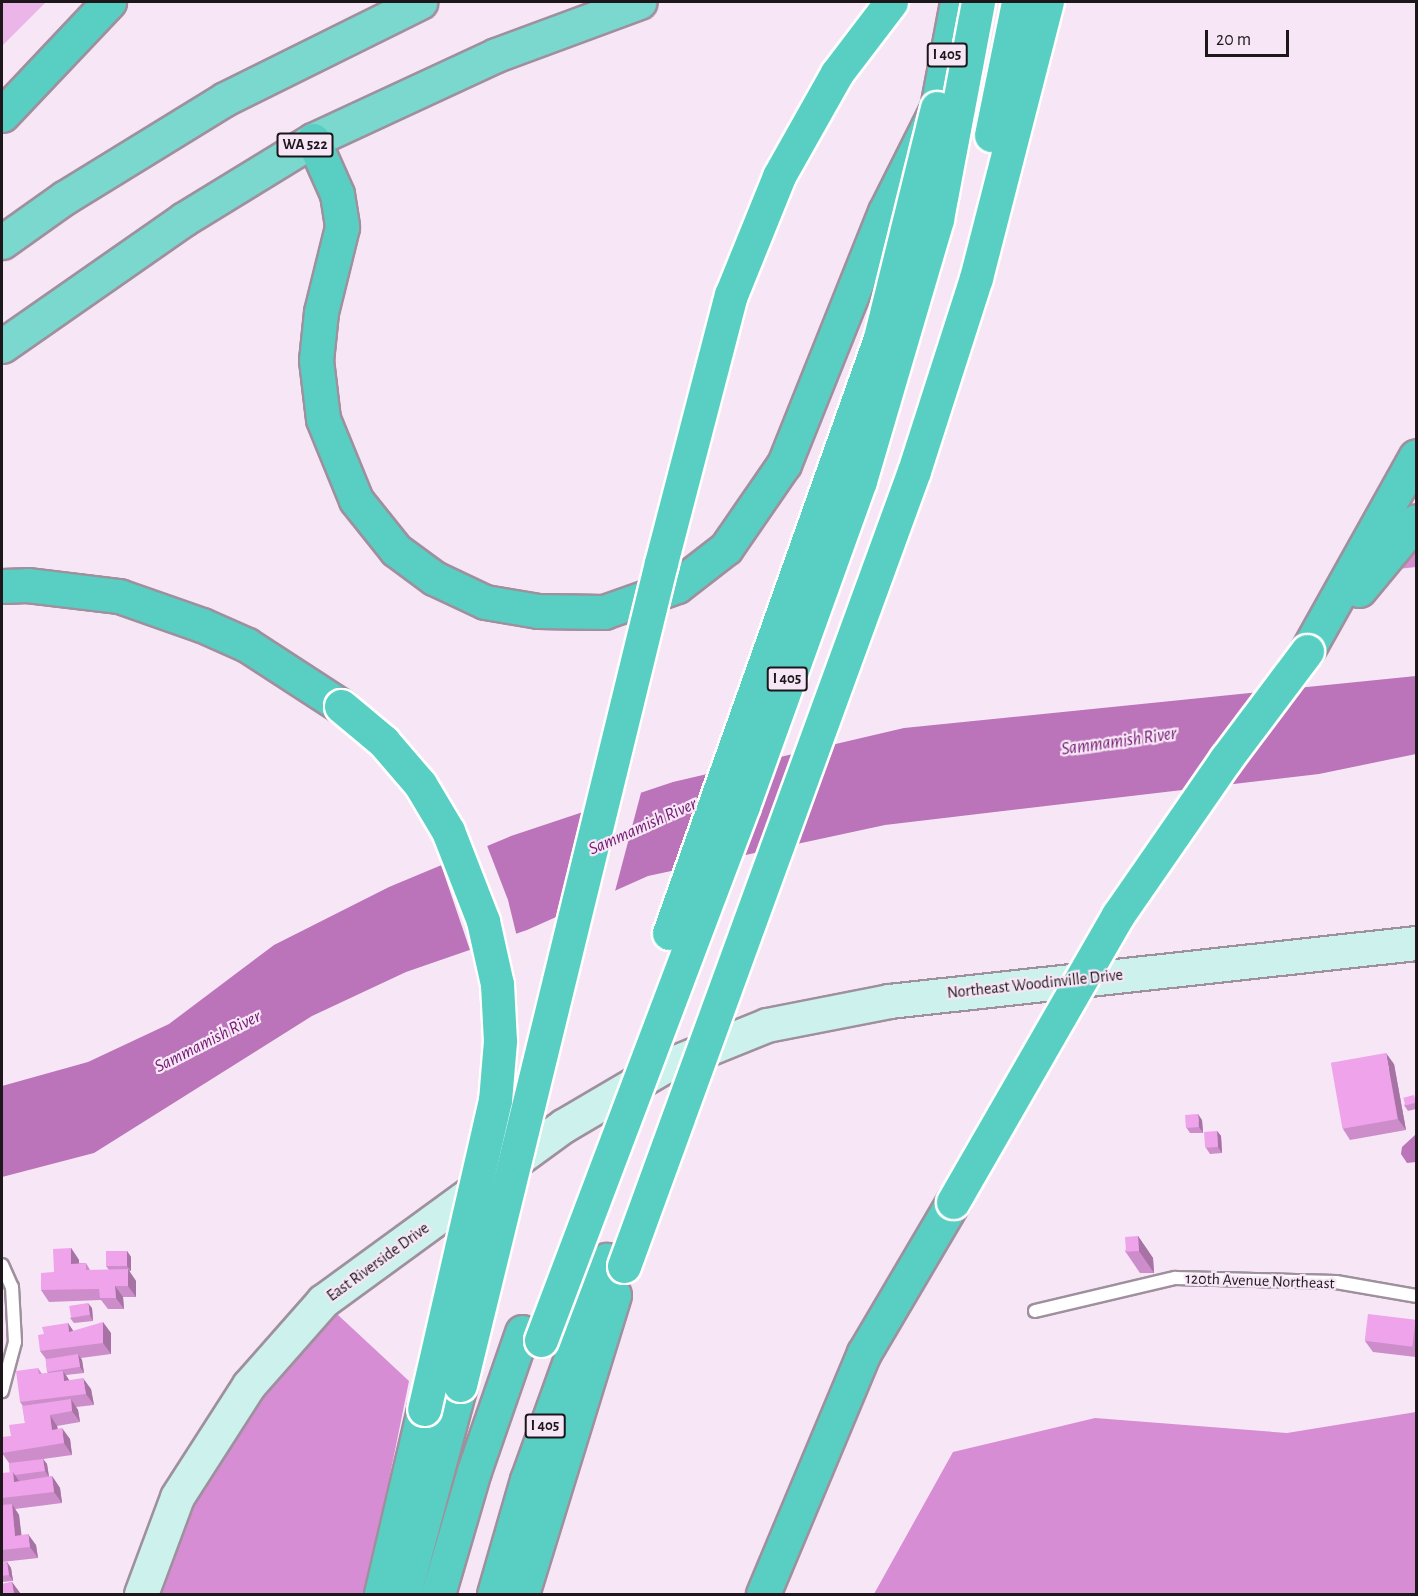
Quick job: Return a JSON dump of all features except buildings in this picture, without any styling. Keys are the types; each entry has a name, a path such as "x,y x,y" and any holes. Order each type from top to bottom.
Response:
{"highway":[{"path":"2,115 109,2"},
{"path":"2,242 64,198 225,99 420,2"},
{"name":"WA 522","path":"2,346 184,219 313,140 496,55 639,2"},
{"path":"404,1594 460,1385 661,563 731,295 779,176 837,73 891,2"},
{"name":"I 405","path":"460,1594 532,1336 880,338 937,108 957,2"},
{"name":"I 405","path":"438,1594 474,1471 532,1336 743,806 860,482 937,219 978,2"},
{"name":"I 405","path":"522,1594 615,1263 846,609 938,337 983,173 1018,2"},
{"name":"I 405","path":"494,1594 527,1480 615,1263 914,471 976,278 1047,2"},
{"path":"313,140 337,194 342,227 321,312 316,360 323,419 356,500 396,550 434,578 486,602 538,611 603,612 677,586 726,548 784,464 885,212 937,108"},
{"path":"1307,651 1415,458"},
{"path":"763,1594 864,1353 1118,915 1226,759 1307,651 1416,521"},
{"path":"2,586 27,585 119,596 202,625 256,650 341,706 383,741 405,767 448,831 483,921 497,984 500,1041 495,1100 381,1594"}],"main road":[{"name":"Northeast Woodinville Drive","path":"663,1067 767,1025 889,1001 1416,944"},
{"name":"East Riverside Drive","path":"141,1594 177,1497 249,1385 323,1301 563,1126 663,1067"}],"lane":[{"path":"2,1265 12,1287 15,1342 2,1391"},
{"name":"120th Avenue Northeast","path":"1035,1311 1175,1278 1336,1282 1416,1296"}],"shaded area":[{"path":"2,2 46,2 2,46"},
{"path":"1416,536 1416,567 1379,571"},
{"path":"323,1301 409,1381 366,1594 141,1594 177,1497"},
{"path":"1416,1412 1416,1594 874,1594 953,1452 1095,1418 1287,1433"}],"water":[{"name":"Sammamish River","path":"1416,676 1416,754 1319,774 885,825 648,876 527,930 406,972 312,1016 94,1153 2,1177 2,1086 88,1062 169,1024 274,945 389,887 511,836 673,782 904,728"},
{"path":"1416,1120 1416,1162 1407,1163 1401,1154 1402,1147 1415,1135"}],"pier":[{"path":"642,789 614,895 561,918 591,806"},
{"path":"486,843 508,900 517,937 471,953 440,862"}]}
